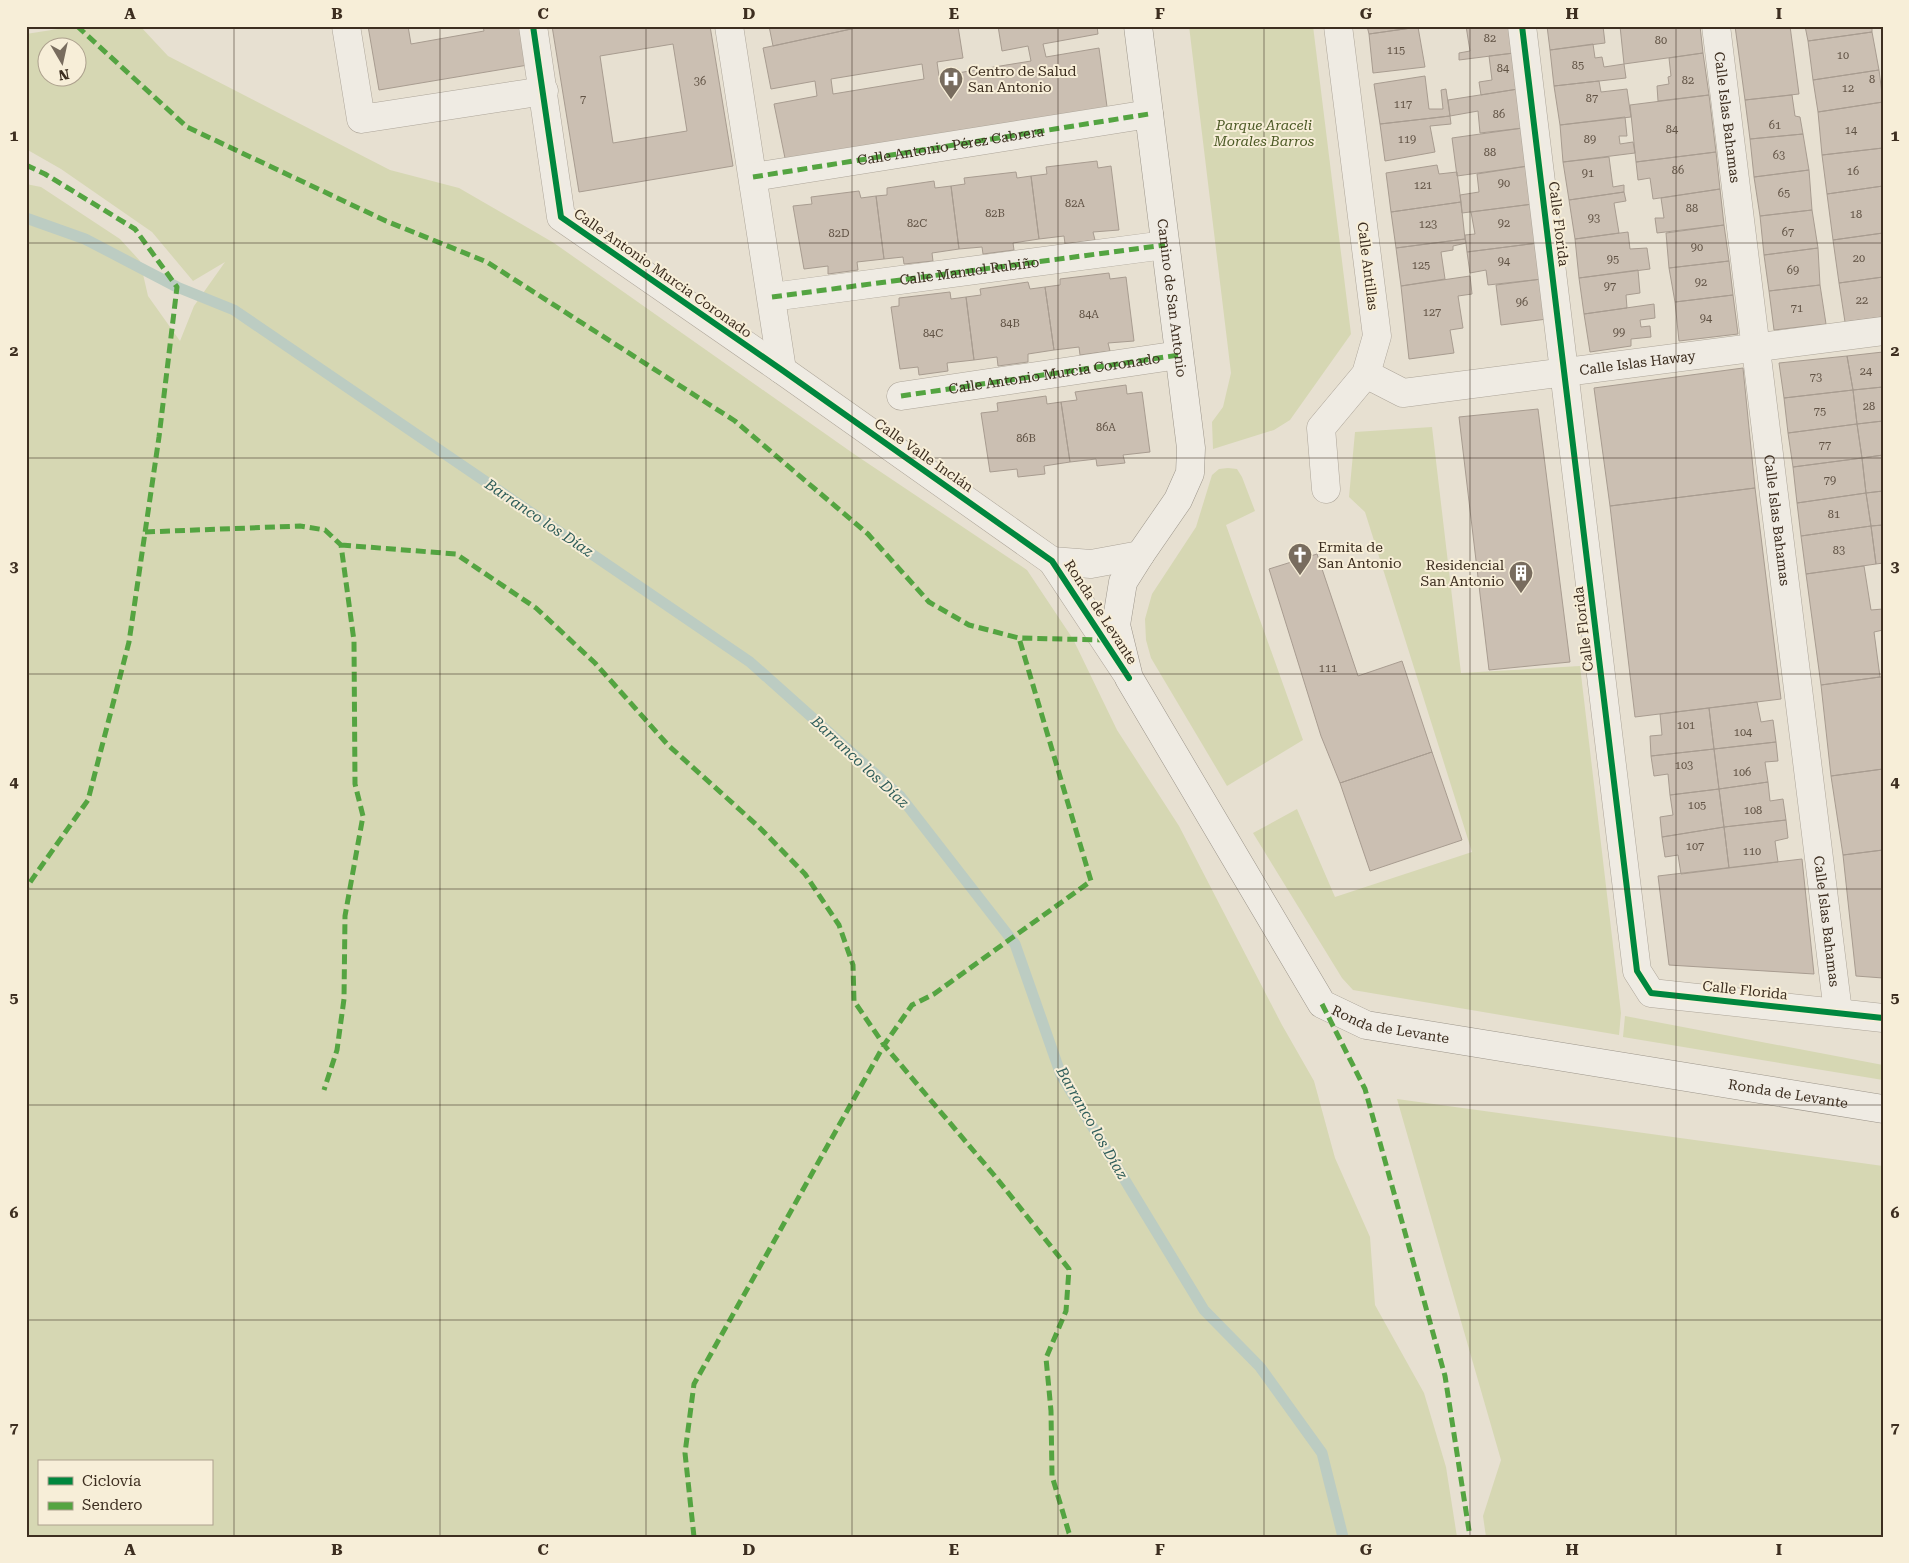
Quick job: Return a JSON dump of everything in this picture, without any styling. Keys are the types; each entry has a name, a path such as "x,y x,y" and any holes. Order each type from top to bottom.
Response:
{"street":[{"path":"346,26 361,119 544,91"},
{"name":"Calle Antonio Murcia Coronado","path":"533,26 544,91 561,218 782,370"},
{"path":"729,26 782,370"},
{"name":"Camino de San Antonio","path":"1129,678 1116,625 1123,582 1178,500 1190,473 1191,448 1138,26"},
{"name":"Calle Antillas","path":"1326,490 1321,428 1366,374 1377,336 1338,26"},
{"name":"Calle Florida","path":"1522,26 1637,971 1651,993 1883,1018"},
{"name":"Calle Islas Bahamas","path":"1716,26 1838,1012"},
{"name":"Calle Antonio Pérez Cabrera","path":"753,177 1149,114"},
{"name":"Calle Manuel Rubiño","path":"772,297 1165,245"},
{"name":"Calle Islas Haway","path":"1366,374 1403,394 1883,331"},
{"name":"Calle Antonio Murcia Coronado","path":"901,396 1179,355"},
{"name":"Calle Valle Inclán","path":"782,370 1052,560"},
{"path":"1052,560 1091,564 1140,555"},
{"name":"Ronda de Levante","path":"1052,560 1129,678 1322,1004 1366,1025 1883,1109"}],"green space":[{"path":"77,26 140,26 168,56 390,170 459,188 554,243 854,454 1027,570 1073,639 1117,730 1179,826 1282,1025 1314,1081 1335,1158 1370,1237 1375,1305 1424,1393 1446,1467 1457,1537 26,1537 26,184 41,187 120,239 140,261 148,296 180,341 194,306 225,262 193,281 152,232 61,169 26,149 26,34"},
{"name":"Parque Araceli Morales Barros","path":"1189,26 1313,26 1351,334 1290,420 1274,430 1213,449 1212,422 1223,407 1231,373"},
{"path":"1432,427 1461,673 1580,666 1621,1013 1619,1035 1353,990 1342,978 1253,833 1297,809 1335,897 1472,852 1365,512 1349,497 1355,432"},
{"path":"1219,469 1237,469 1255,511 1226,525 1303,740 1227,786 1151,658 1146,640 1145,619 1152,594 1196,527 1212,475"},
{"path":"1625,1016 1883,1065 1883,1080 1623,1037"},
{"path":"1397,1099 1883,1166 1883,1537 1486,1537 1483,1516 1501,1460"}],"building":[{"path":"368,26 408,26 411,44 484,31 483,26 522,26 528,65 379,90"},
{"path":"552,26 710,26 733,166 579,192","holes":["673,44 687,131 613,143 600,56"]},
{"path":"769,26 865,26 773,46"},
{"name":"Centro de Salud San Antonio","path":"865,26 958,26 963,58 937,62 939,76 1031,61 1028,46 1002,51 998,26 1097,26 1098,34 1043,44 1046,57 1099,48 1108,114 787,168 774,104 817,96 815,81 771,89 763,48","holes":["922,64 924,79 833,94 831,79"]},
{"path":"1367,26 1426,26 1369,34"},
{"path":"1466,26 1511,26 1514,53 1459,60 1459,53 1470,51"},
{"path":"1547,26 1603,26 1605,43 1550,50"},
{"path":"1620,26 1700,26 1703,53 1624,64"},
{"path":"1735,26 1790,26 1799,94 1745,100"},
{"path":"1805,26 1872,26 1872,32 1808,41"},
{"path":"1418,27 1425,67 1373,73 1369,34"},
{"path":"1872,32 1879,70 1813,80 1808,41"},
{"path":"1593,44 1595,58 1602,57 1604,67 1624,64 1626,78 1554,86 1550,50"},
{"path":"1514,53 1518,89 1481,95 1479,82 1492,80 1489,56"},
{"path":"1703,53 1709,95 1658,101 1657,86 1669,84 1668,77 1671,76 1669,58"},
{"path":"1879,70 1883,102 1818,112 1813,80"},
{"path":"1425,76 1429,109 1443,109 1441,90 1446,89 1450,116 1380,124 1374,84"},
{"path":"1599,81 1601,92 1627,89 1631,117 1560,125 1554,86"},
{"path":"1518,89 1523,128 1480,133 1478,111 1450,116 1448,100"},
{"path":"1709,95 1716,152 1636,162 1630,105"},
{"path":"1792,95 1795,116 1800,117 1803,134 1750,139 1745,100"},
{"path":"1883,102 1883,148 1822,155 1818,112"},
{"path":"1450,116 1451,124 1430,126 1435,152 1385,161 1380,124"},
{"path":"1625,117 1627,136 1619,136 1620,144 1633,142 1635,153 1563,162 1560,125"},
{"path":"1523,128 1528,166 1457,176 1452,138"},
{"path":"1803,134 1809,170 1754,177 1750,139"},
{"path":"1883,148 1883,186 1827,194 1822,155"},
{"path":"1716,152 1720,189 1653,199 1650,178 1638,180 1636,162"},
{"path":"1609,157 1613,187 1624,185 1624,192 1569,200 1563,162"},
{"path":"1097,161 1098,168 1111,166 1119,230 1093,232 1095,240 1065,244 1064,236 1039,239 1031,176 1047,174 1046,167"},
{"path":"1437,165 1439,174 1457,172 1461,202 1391,212 1386,173"},
{"path":"1528,166 1533,204 1462,213 1460,195 1479,192 1477,174"},
{"path":"1809,170 1812,210 1760,216 1754,177"},
{"path":"1016,172 1017,178 1031,176 1039,239 1013,243 1014,250 983,254 982,247 959,249 951,186 965,184 964,178"},
{"path":"934,181 935,188 951,186 959,249 932,253 933,261 904,264 903,257 884,259 876,196 887,195 887,188"},
{"path":"1883,186 1883,233 1833,240 1827,194"},
{"path":"1720,189 1724,225 1657,233 1655,218 1664,218 1661,198"},
{"path":"859,191 861,198 876,196 884,259 857,262 858,270 828,274 828,266 804,269 793,206 812,204 811,197"},
{"path":"1624,192 1626,201 1614,203 1619,233 1575,239 1569,200"},
{"path":"1461,202 1465,239 1396,248 1391,212"},
{"path":"1533,204 1538,243 1467,252 1465,235 1475,234 1471,212"},
{"path":"1812,210 1818,248 1764,255 1760,216"},
{"path":"1724,225 1729,261 1669,268 1666,233"},
{"path":"1628,232 1630,249 1647,248 1650,269 1579,278 1575,239"},
{"path":"1883,233 1883,277 1839,283 1833,240"},
{"path":"1465,239 1466,243 1453,246 1453,250 1441,252 1445,279 1401,286 1396,248"},
{"path":"1538,243 1542,279 1488,285 1486,270 1470,273 1467,252"},
{"path":"1818,248 1820,285 1769,291 1764,255"},
{"path":"1729,261 1733,295 1675,302 1669,268"},
{"path":"1638,270 1640,293 1626,295 1627,308 1584,314 1579,278"},
{"path":"1109,273 1110,279 1126,277 1134,341 1108,343 1110,351 1080,355 1079,347 1054,350 1045,287 1060,285 1060,279"},
{"path":"1470,276 1472,294 1458,296 1463,328 1450,330 1454,353 1409,359 1401,286"},
{"path":"1883,277 1883,317 1845,322 1839,283"},
{"path":"1542,279 1547,319 1501,325 1496,285"},
{"path":"1028,282 1030,289 1045,287 1054,350 1028,354 1028,362 998,366 997,357 974,360 966,297 981,295 980,289"},
{"path":"1820,285 1826,324 1774,330 1769,291"},
{"path":"950,292 951,299 966,297 974,360 947,363 948,371 919,375 918,367 900,369 891,307 899,306 899,298"},
{"path":"1733,295 1738,334 1679,341 1675,302"},
{"path":"1654,304 1655,318 1640,320 1641,327 1650,326 1651,337 1631,339 1631,346 1590,352 1584,314"},
{"path":"1883,352 1883,387 1853,390 1847,356"},
{"path":"1847,356 1853,390 1784,398 1779,363"},
{"path":"1743,368 1755,488 1610,506 1594,388"},
{"path":"1126,385 1127,394 1142,392 1150,452 1123,455 1125,463 1097,466 1096,459 1070,462 1061,402 1077,400 1075,392"},
{"path":"1883,387 1883,421 1857,424 1853,390"},
{"path":"1853,390 1857,424 1788,433 1784,398"},
{"path":"1046,396 1047,404 1061,402 1070,462 1044,466 1045,474 1018,477 1017,469 990,472 981,413 998,411 997,403"},
{"name":"Residencial San Antonio","path":"1538,409 1570,662 1489,670 1459,417"},
{"path":"1883,421 1883,455 1862,458 1857,424"},
{"path":"1857,424 1862,458 1793,467 1788,433"},
{"path":"1883,455 1883,491 1866,493 1862,458"},
{"path":"1862,458 1866,493 1797,503 1793,467"},
{"path":"1755,488 1781,699 1635,717 1610,506"},
{"path":"1883,491 1883,525 1871,526 1866,493"},
{"path":"1866,493 1871,526 1801,536 1797,503"},
{"path":"1883,525 1883,563 1876,564 1871,526"},
{"path":"1871,526 1876,564 1806,574 1801,536"},
{"path":"1317,554 1358,676 1402,661 1432,752 1340,783 1321,736 1269,569"},
{"path":"1864,566 1871,610 1883,609 1883,630 1874,632 1880,677 1821,685 1806,574"},
{"path":"1883,677 1883,769 1831,776 1821,685"},
{"path":"1757,702 1761,722 1773,720 1776,742 1714,749 1709,708"},
{"path":"1709,708 1714,749 1651,756 1650,736 1662,735 1660,714"},
{"path":"1776,742 1778,761 1765,762 1768,782 1719,789 1714,749"},
{"path":"1714,749 1719,789 1670,795 1668,774 1654,776 1651,756"},
{"path":"1432,752 1462,840 1370,871 1340,783"},
{"path":"1883,769 1883,850 1843,855 1831,776"},
{"path":"1768,782 1770,801 1783,799 1786,820 1724,827 1719,789"},
{"path":"1719,789 1724,827 1662,837 1660,817 1673,815 1670,795"},
{"path":"1786,820 1788,838 1775,841 1778,862 1729,868 1724,827"},
{"path":"1724,827 1729,868 1681,874 1678,855 1665,857 1662,837"},
{"path":"1883,850 1883,978 1856,976 1843,855"},
{"path":"1802,859 1814,974 1669,965 1658,876"}],"waterway":[{"name":"Barranco los Díaz","path":"26,218 85,239 177,287 234,310 750,662 900,796 1015,944 1061,1075 1204,1310 1260,1367 1322,1453 1343,1537"}],"marked path":[{"path":"77,26 187,127 386,221 487,262 735,421 868,534 929,602 969,625 1019,638 1104,640"},
{"path":"753,177 1149,114"},
{"path":"26,165 45,174 135,229 177,287 159,437 129,642 88,800 26,888"},
{"path":"772,297 1165,245"},
{"path":"901,396 1179,355"},
{"path":"145,532 300,526 325,530 341,545 354,641 355,784 363,816 345,916 344,999 337,1050 324,1090"},
{"path":"341,545 456,554 536,608 595,663 668,745 759,827 805,874 839,925 853,965 854,1001 884,1045 994,1175 1069,1269 1066,1311 1046,1358 1051,1411 1052,1476 1069,1533 1072,1537"},
{"path":"694,1537 685,1453 694,1384 884,1045 912,1005 934,994 1091,881 1019,638"},
{"path":"1322,1004 1365,1089 1445,1376 1470,1537"}],"cycle path":[{"path":"533,26 561,217 782,370 1052,561 1129,678"},
{"path":"1522,26 1637,971 1651,993 1883,1018"}],"place":[{"name":"Centro de Salud San Antonio","path":"951,100"},
{"name":"Ermita de San Antonio","path":"1300,576"},
{"name":"Residencial San Antonio","path":"1521,594"}]}
